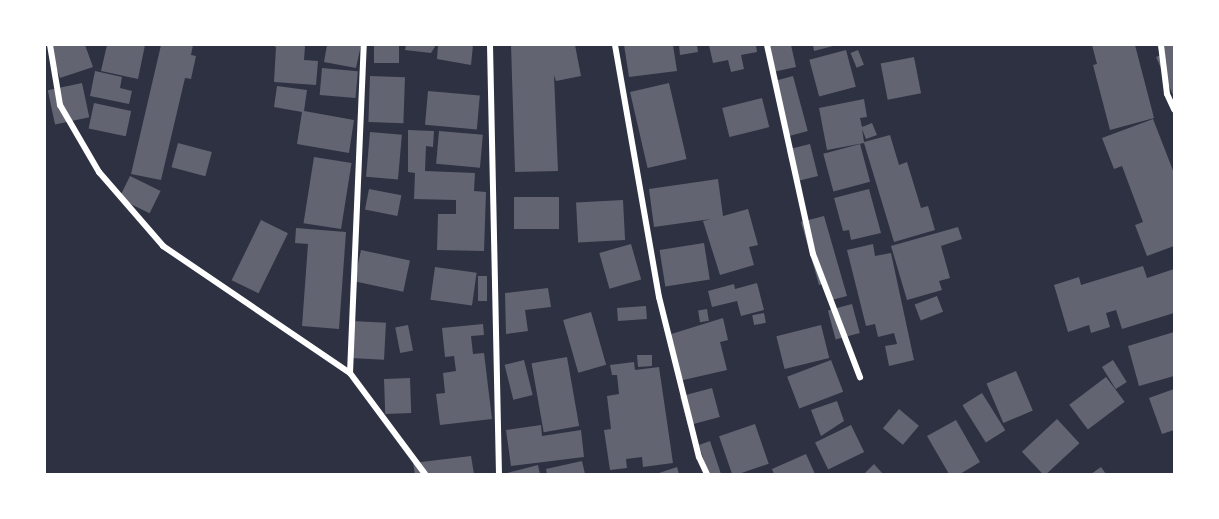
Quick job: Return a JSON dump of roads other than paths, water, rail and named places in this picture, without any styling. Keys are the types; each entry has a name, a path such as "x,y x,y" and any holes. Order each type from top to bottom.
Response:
{"street":[{"path":"50,45 60,105 99,172 163,246 350,373 425,474"},
{"path":"350,373 364,45"},
{"path":"490,45 499,474"},
{"path":"615,45 658,297 699,458 706,474"},
{"path":"767,45 813,254 860,377"},
{"path":"1161,45 1167,94 1174,110"}]}
